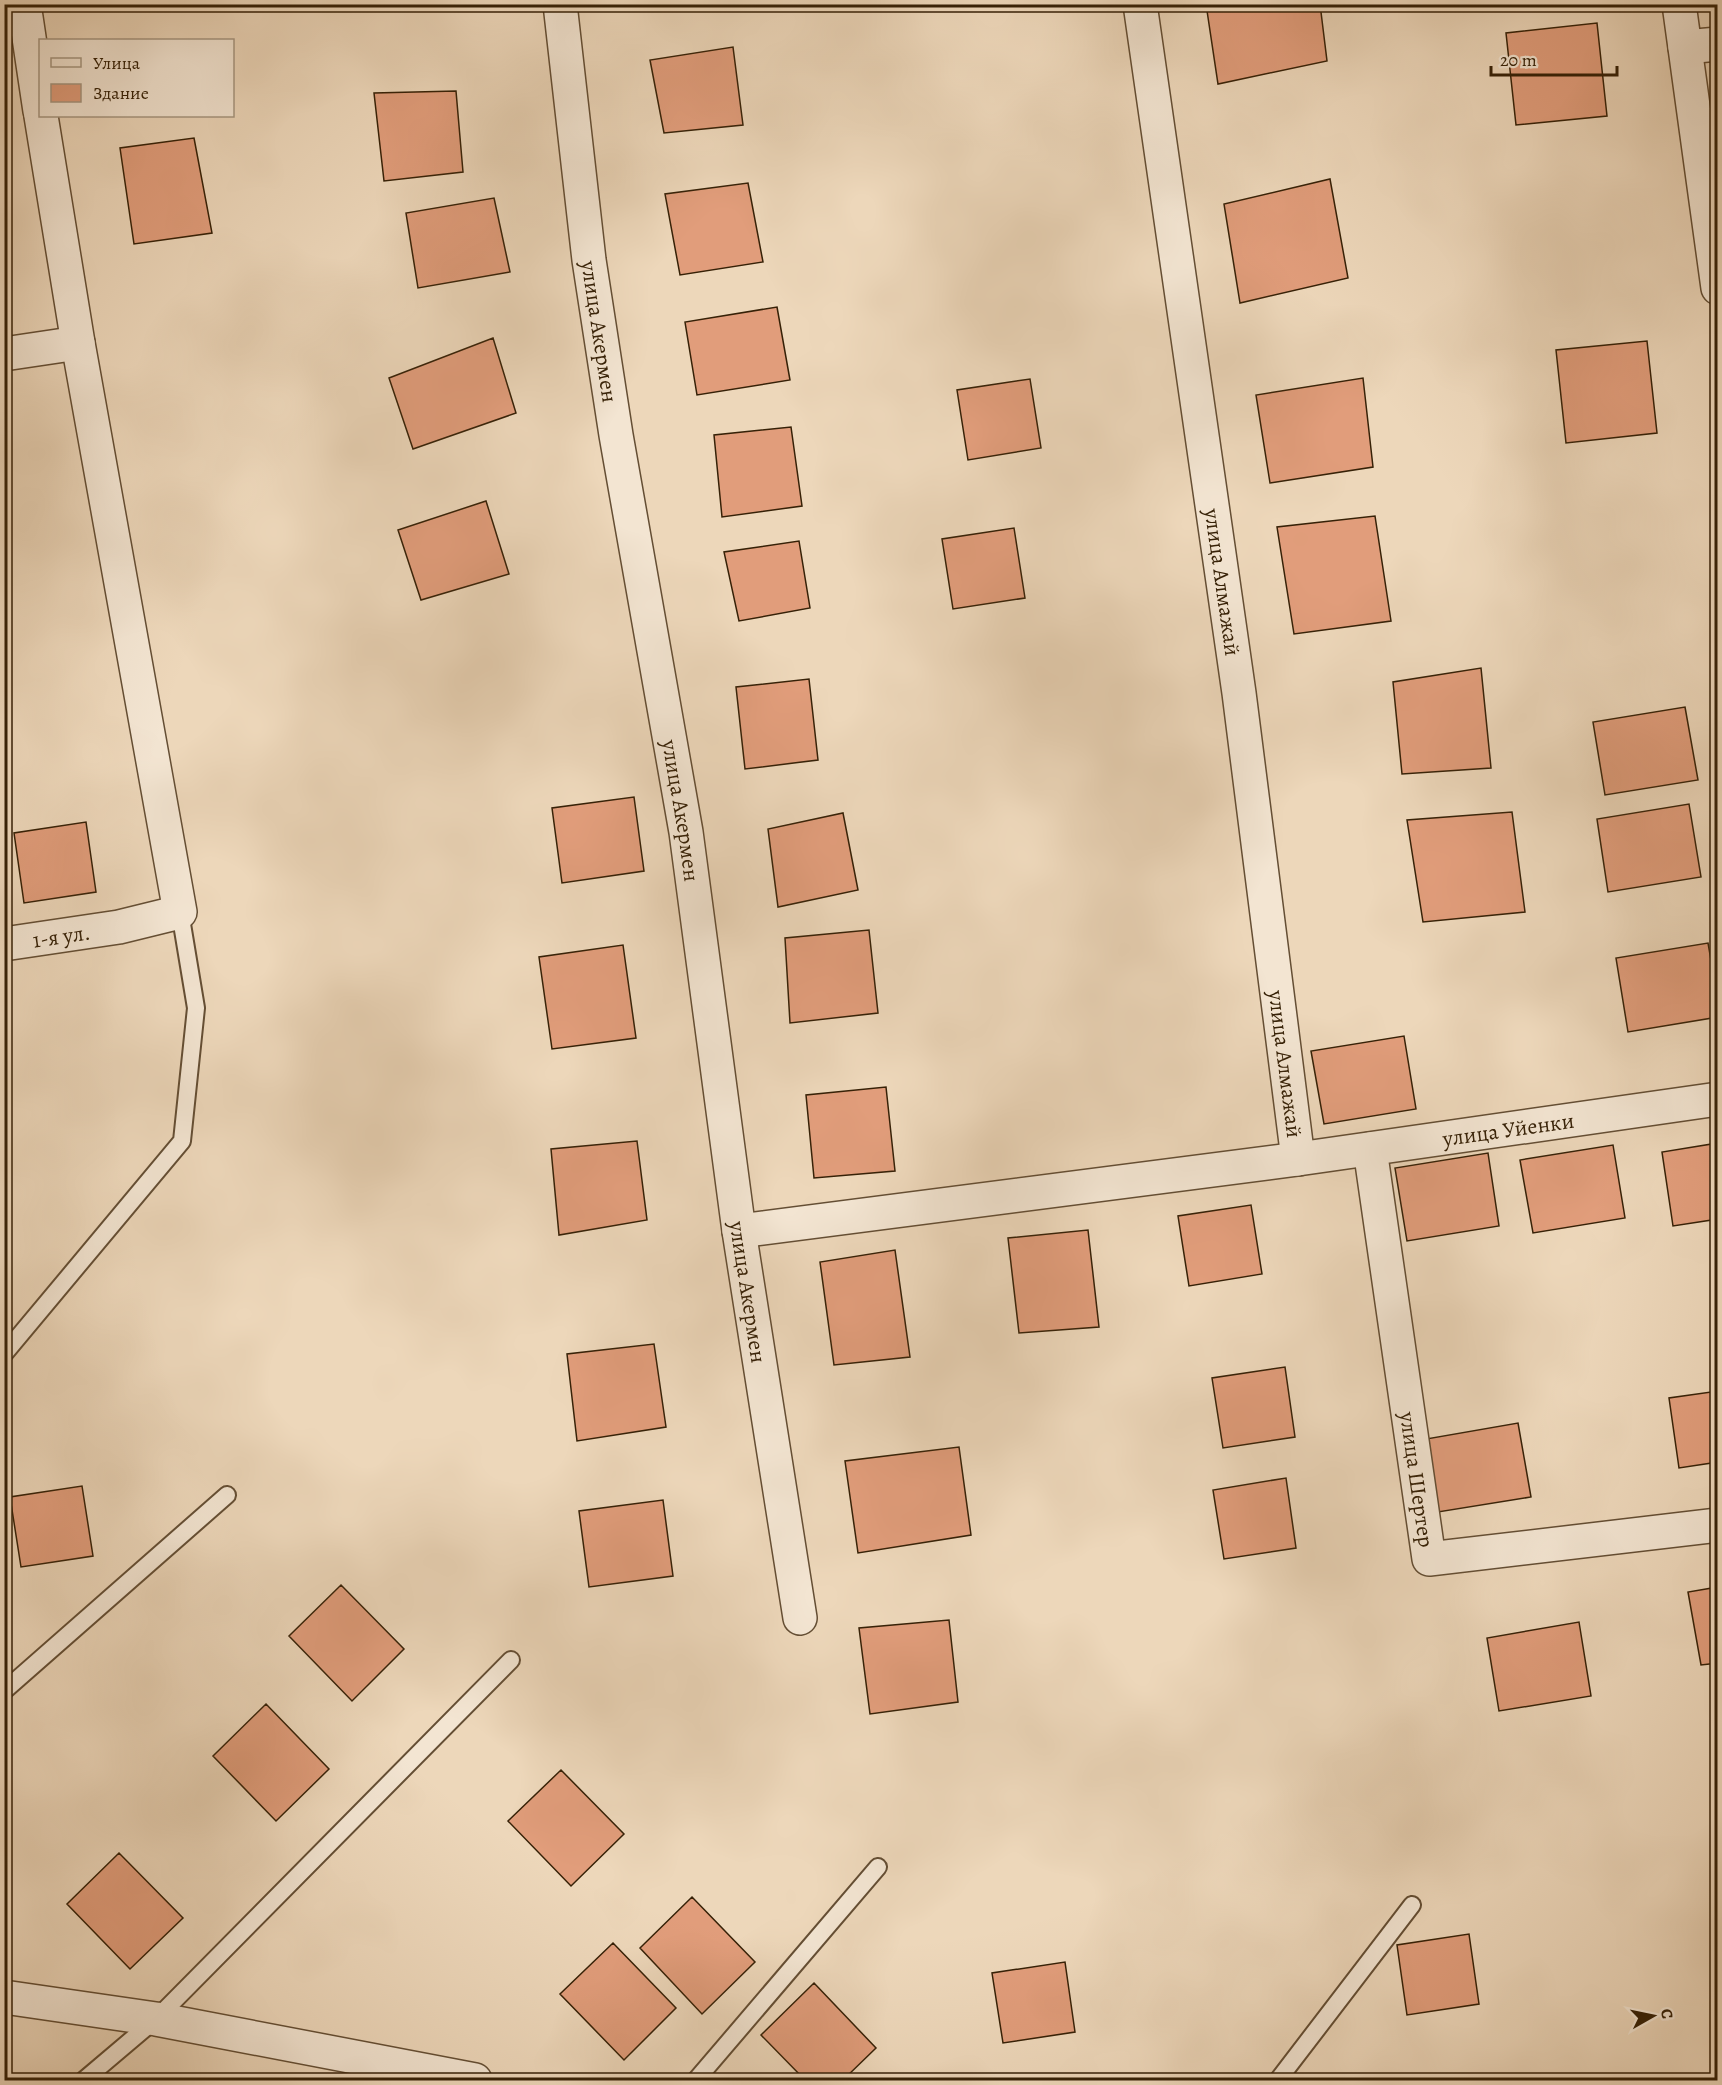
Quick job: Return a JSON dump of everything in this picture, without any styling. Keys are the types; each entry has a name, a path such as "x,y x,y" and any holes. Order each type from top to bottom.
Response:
{"street":[{"path":"24,4 39,104"},
{"name":"улица Акермен","path":"560,4 591,272 616,435 686,832 739,1231 800,1618"},
{"name":"улица Алмажай","path":"1140,4 1239,693 1298,1159"},
{"path":"1679,4 1718,288"},
{"path":"1685,47 1718,44"},
{"path":"41,117 78,343 180,912"},
{"path":"4,354 78,343"},
{"name":"1-я ул.","path":"4,944 119,927 180,912"},
{"name":"улица Уйенки","path":"739,1231 1298,1159 1718,1099"},
{"name":"улица Шертер","path":"1370,1149 1429,1559 1718,1525"},
{"path":"4,1997 156,2019 475,2080"}],"lane":[{"path":"4,1354 182,1141 196,1008 180,912"},
{"path":"4,1691 227,1495"},
{"path":"84,2080 156,2019 511,1660"},
{"path":"696,2080 878,1867"},
{"path":"1278,2080 1412,1905"}],"building":[{"path":"1206,4 1320,4 1327,61 1218,84"},
{"path":"1597,23 1607,116 1516,125 1506,33"},
{"path":"733,47 743,125 664,133 650,60"},
{"path":"1712,83 1718,83 1718,116"},
{"path":"456,91 463,172 384,181 374,93"},
{"path":"194,138 212,233 134,244 120,148"},
{"path":"1330,179 1348,278 1240,303 1224,204"},
{"path":"748,183 763,262 680,275 665,194"},
{"path":"494,198 510,272 418,288 406,213"},
{"path":"777,307 790,380 697,395 685,322"},
{"path":"493,338 516,413 413,449 389,378"},
{"path":"1647,341 1657,433 1566,443 1556,350"},
{"path":"1363,378 1373,467 1270,483 1256,395"},
{"path":"1030,379 1041,448 968,460 957,390"},
{"path":"791,427 802,506 722,517 714,435"},
{"path":"486,501 509,574 421,600 398,530"},
{"path":"1375,516 1391,621 1294,634 1277,527"},
{"path":"1014,528 1025,598 953,609 942,539"},
{"path":"799,541 810,608 739,621 724,552"},
{"path":"1481,668 1491,768 1402,774 1393,682"},
{"path":"809,679 818,760 745,769 736,687"},
{"path":"1685,707 1698,780 1605,795 1593,722"},
{"path":"634,797 644,871 562,883 552,808"},
{"path":"1689,804 1701,877 1608,892 1597,819"},
{"path":"1512,812 1525,912 1423,922 1407,820"},
{"path":"843,813 858,890 778,907 768,829"},
{"path":"86,822 96,892 24,903 14,833"},
{"path":"869,930 878,1013 790,1023 785,938"},
{"path":"1708,943 1718,1000 1718,1017 1628,1032 1616,958"},
{"path":"623,945 636,1038 552,1049 539,957"},
{"path":"1404,1036 1416,1109 1324,1124 1311,1051"},
{"path":"886,1087 895,1171 814,1178 806,1095"},
{"path":"637,1141 647,1220 559,1235 551,1149"},
{"path":"1718,1143 1718,1219 1673,1226 1662,1152"},
{"path":"1613,1145 1625,1218 1533,1233 1520,1160"},
{"path":"1488,1153 1499,1226 1407,1241 1395,1168"},
{"path":"1251,1205 1262,1274 1189,1286 1178,1216"},
{"path":"1088,1230 1099,1327 1019,1333 1008,1238"},
{"path":"895,1250 910,1357 834,1365 820,1262"},
{"path":"654,1344 666,1427 577,1441 567,1354"},
{"path":"1285,1367 1295,1437 1223,1448 1212,1378"},
{"path":"1718,1391 1718,1462 1679,1468 1669,1398"},
{"path":"1518,1423 1531,1497 1438,1512 1426,1439"},
{"path":"959,1447 971,1535 858,1553 845,1461"},
{"path":"1286,1478 1296,1548 1224,1559 1213,1490"},
{"path":"82,1486 93,1556 21,1567 10,1497"},
{"path":"663,1500 673,1576 589,1587 579,1511"},
{"path":"341,1585 404,1649 352,1701 289,1636"},
{"path":"1718,1587 1718,1663 1701,1665 1688,1592"},
{"path":"949,1620 958,1702 870,1714 859,1628"},
{"path":"1579,1622 1591,1696 1499,1711 1487,1638"},
{"path":"266,1704 329,1769 276,1821 213,1756"},
{"path":"561,1770 624,1834 571,1886 508,1821"},
{"path":"119,1853 183,1918 130,1969 67,1904"},
{"path":"692,1897 755,1962 702,2014 640,1948"},
{"path":"1469,1934 1479,2004 1407,2015 1397,1945"},
{"path":"613,1943 676,2008 624,2060 560,1994"},
{"path":"1065,1962 1075,2032 1003,2043 992,1973"},
{"path":"814,1983 876,2048 843,2080 805,2080 761,2035"}]}
